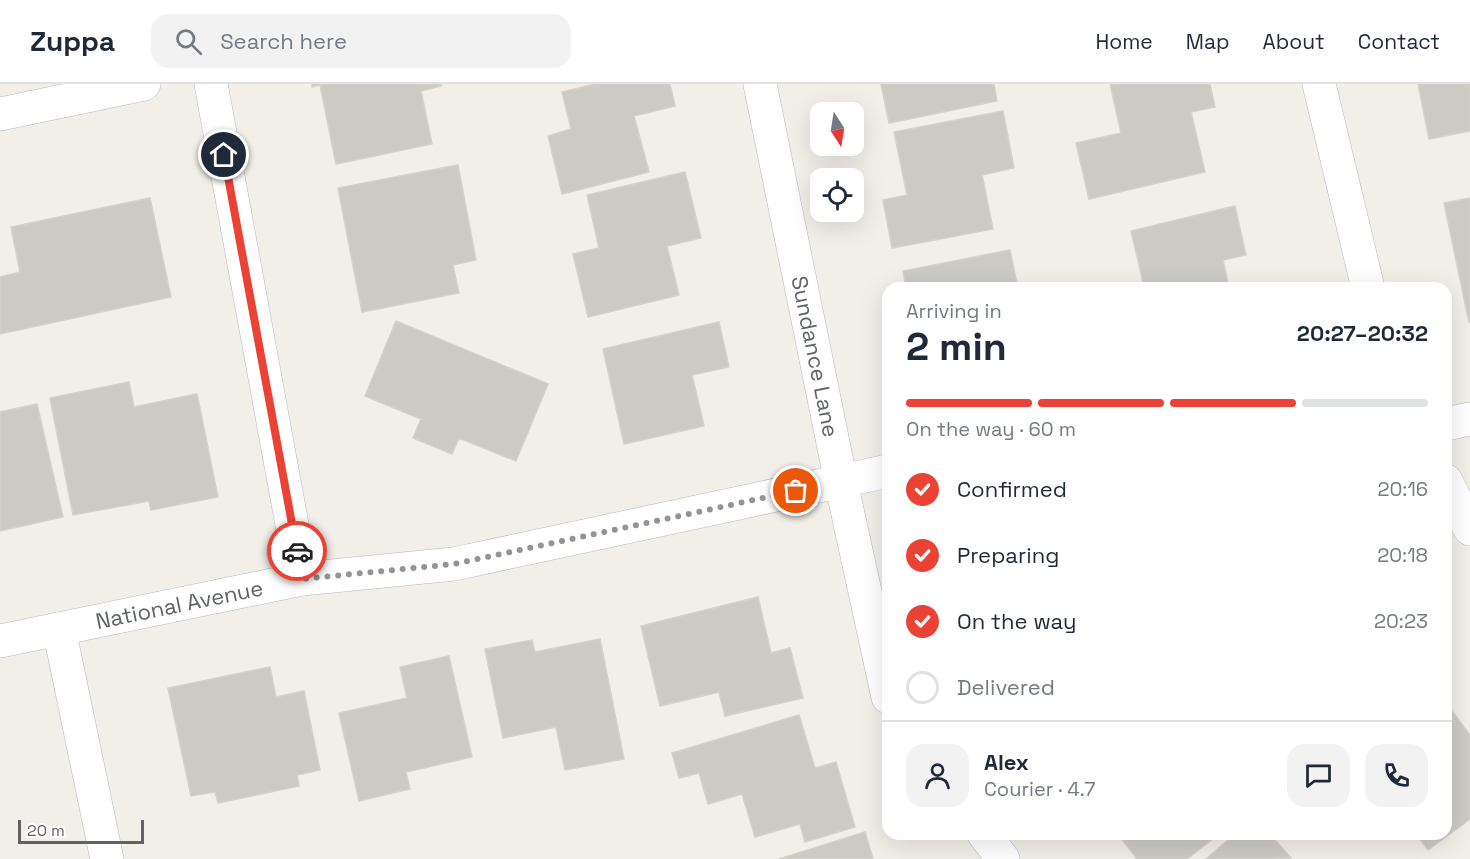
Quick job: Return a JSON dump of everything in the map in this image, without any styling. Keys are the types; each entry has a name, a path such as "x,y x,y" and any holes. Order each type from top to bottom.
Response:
{"street":[{"path":"0,114 144,84"},
{"path":"211,84 302,579"},
{"name":"Sundance Lane","path":"760,84 841,482 882,670"},
{"path":"1319,84 1367,282"},
{"path":"1452,423 1470,419"},
{"name":"National Avenue","path":"0,641 302,579 454,564 882,472"},
{"path":"1452,493 1470,529"},
{"path":"59,629 107,859"},
{"path":"989,840 1003,859"}],"building":[{"path":"312,84 441,84 441,86 421,91 432,144 336,164 320,85 312,87"},
{"path":"595,84 670,84 675,106 634,116 649,172 562,194 548,136 571,129 562,92"},
{"path":"881,84 994,84 997,101 889,123"},
{"path":"1110,84 1210,84 1215,107 1191,112 1205,172 1089,199 1076,143 1121,133"},
{"path":"1418,84 1470,84 1470,131 1429,139"},
{"path":"1003,111 1014,168 982,175 993,229 892,248 883,200 907,195 894,132"},
{"path":"458,165 476,260 453,265 459,293 362,312 338,188"},
{"path":"685,172 701,238 667,246 679,295 588,317 573,254 599,248 587,195"},
{"path":"150,198 171,297 0,334 0,277 20,272 11,227"},
{"path":"1470,198 1470,322 1469,322 1444,203"},
{"path":"1235,206 1246,255 1223,260 1228,282 1143,282 1131,231"},
{"path":"1010,250 1017,282 905,282 903,271"},
{"path":"396,321 548,384 516,461 459,438 452,454 413,438 421,419 365,396"},
{"path":"719,322 729,367 692,375 704,426 624,444 603,349"},
{"path":"129,382 134,407 197,394 218,497 151,510 149,501 73,515 50,398"},
{"path":"37,404 63,517 0,531 0,412"},
{"path":"758,597 771,653 790,648 803,698 725,716 719,692 660,706 641,626"},
{"path":"600,639 624,759 565,770 556,727 503,738 485,649 532,640 535,652"},
{"path":"449,656 472,757 406,772 410,789 359,801 339,713 407,698 400,667"},
{"path":"270,667 276,697 304,691 320,770 297,775 299,786 218,803 215,792 191,796 168,688"},
{"path":"1452,711 1470,735 1470,819 1452,832"},
{"path":"799,715 815,768 836,762 855,827 805,842 800,824 755,837 742,794 708,804 699,773 679,778 672,753"},
{"path":"865,832 873,859 779,859"},
{"path":"1123,840 1211,840 1187,859 1137,859"},
{"path":"1228,840 1275,840 1291,858 1206,859"},
{"path":"1420,840 1442,840 1428,850"}],"way so far":[{"path":"297,551 302,579 454,564 796,491"}],"route":[{"path":"224,155 297,551"}]}
